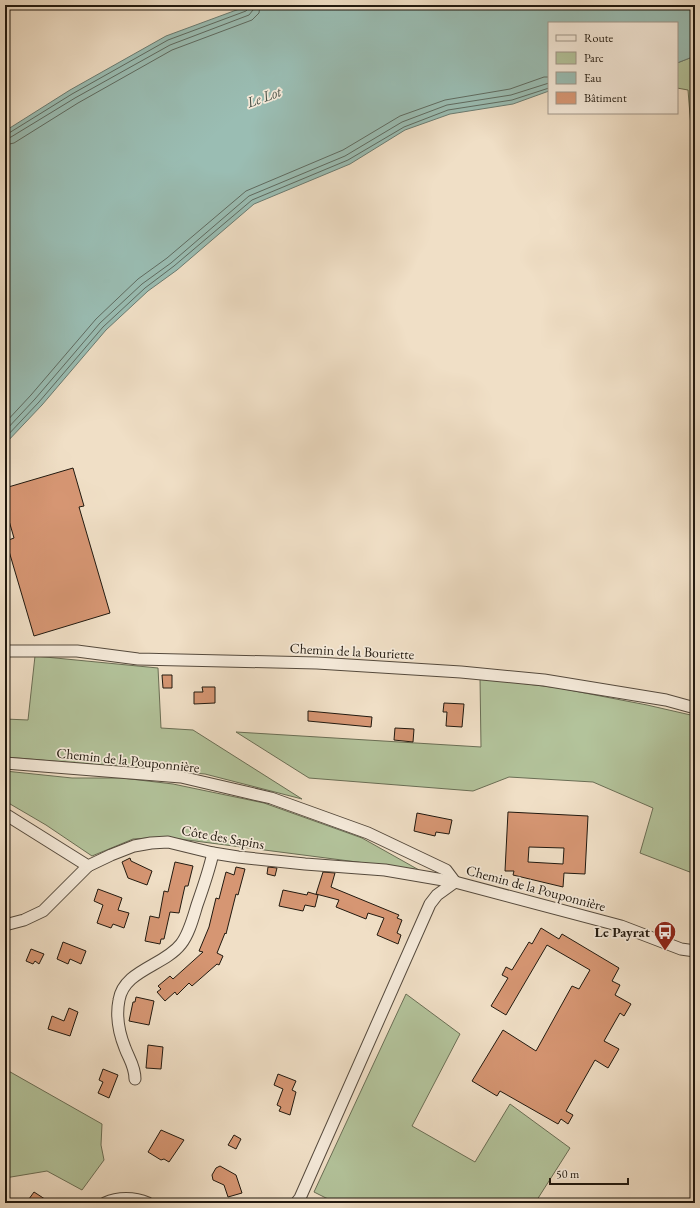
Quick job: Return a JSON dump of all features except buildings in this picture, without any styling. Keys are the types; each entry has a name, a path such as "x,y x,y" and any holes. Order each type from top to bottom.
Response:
{"street":[{"name":"Chemin de la Bouriette","path":"5,651 77,651 138,659 309,663 461,672 544,680 666,700 695,708"},
{"name":"Chemin de la Pouponnière","path":"5,763 181,777 271,798 368,833 446,870 455,882 621,926 681,948 695,951"},
{"path":"5,814 88,866"},
{"name":"Côte des Sapins","path":"5,925 24,920 43,911 88,866 110,855 134,846 151,843 168,842 213,853 305,864 385,870 455,882"},
{"path":"135,1079 134,1066 122,1040 117,1012 119,998 124,986 133,978 172,953 181,944 191,924 209,870 213,853"},
{"path":"296,1203 300,1198 430,904 437,895 455,882"},
{"path":"105,1203 126,1198 141,1200 148,1203"}],"green space":[{"path":"695,56 695,177 688,90 678,88 678,63"},
{"path":"35,656 158,668 161,728 193,730 302,799 205,774 5,757 5,719 28,720"},
{"path":"480,678 559,688 695,716 695,874 640,853 653,808 593,782 509,777 473,791 309,778 236,732 481,747"},
{"path":"5,771 72,778 122,778 173,784 264,803 362,838 419,870 164,837 133,839 92,856 46,825 5,801"},
{"path":"406,994 460,1034 412,1126 475,1162 510,1104 570,1148 535,1203 336,1203 314,1192"},
{"path":"5,1069 102,1124 101,1145 104,1160 82,1190 47,1171 5,1178"}],"water":[{"name":"Le Lot","path":"250,5 695,5 695,56 678,63 678,22 548,22 548,91 513,104 450,114 405,130 350,164 254,204 177,270 148,291 106,330 42,405 5,444 5,131 70,90 166,36"}],"place":[{"name":"Le Payrat","path":"665,952"}]}
